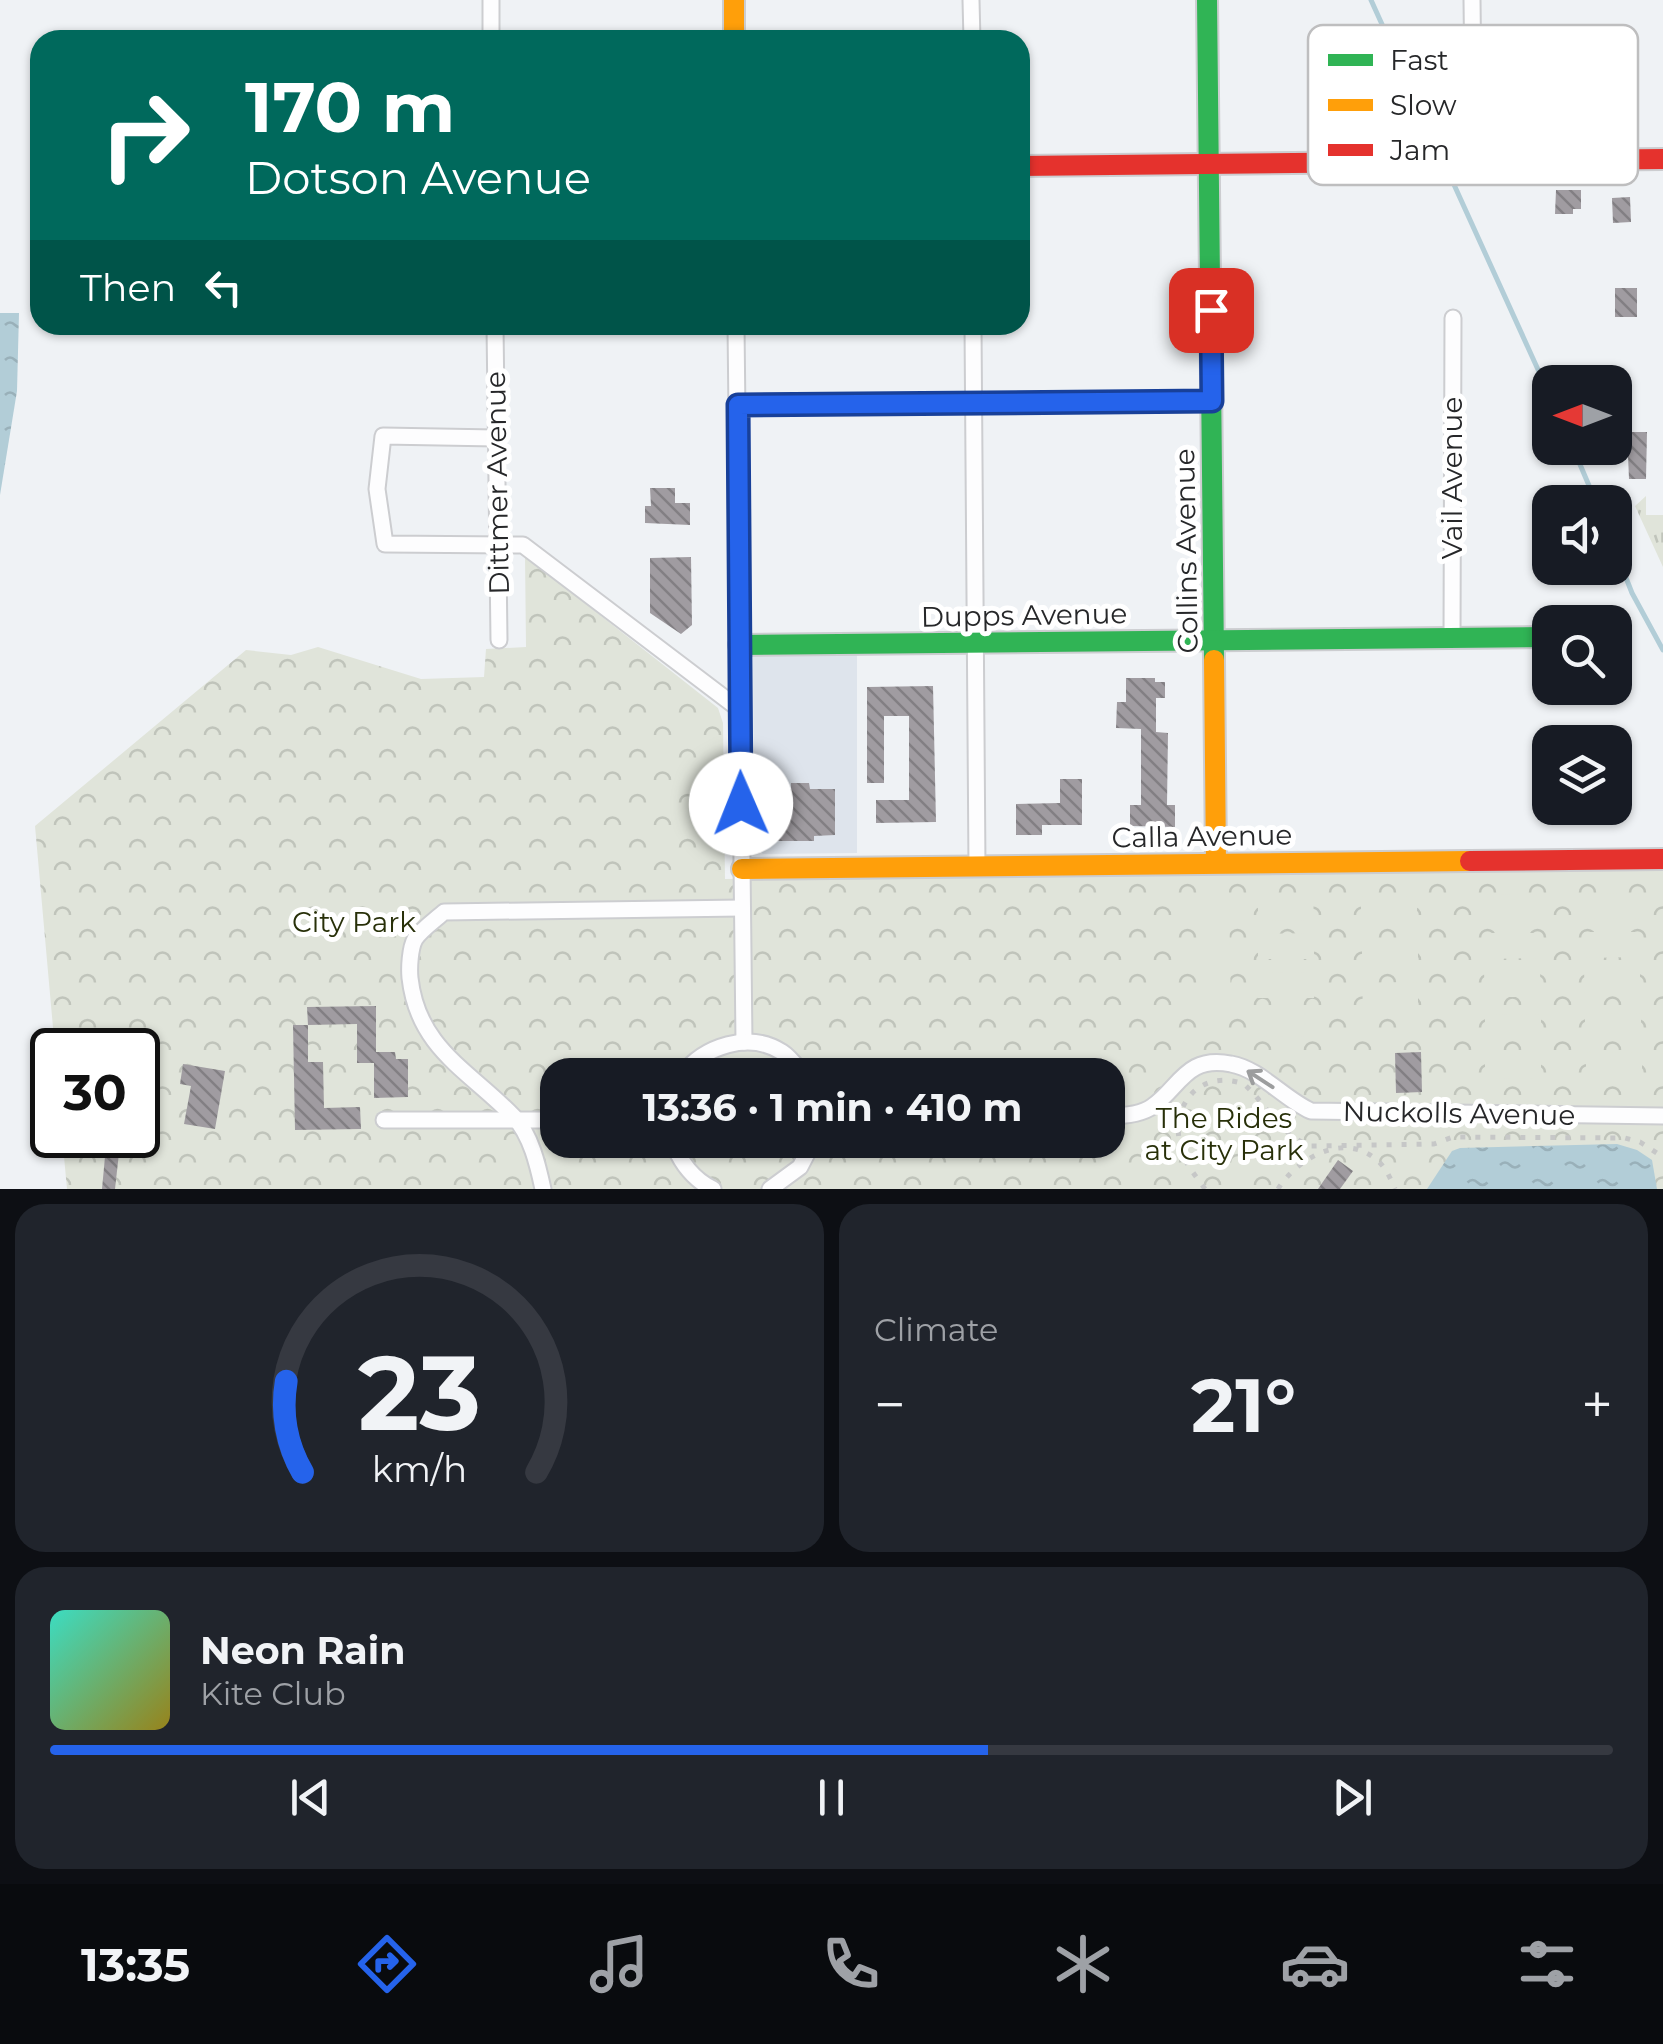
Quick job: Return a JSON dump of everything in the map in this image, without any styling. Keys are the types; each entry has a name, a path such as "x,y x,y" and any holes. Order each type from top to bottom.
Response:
{"street":[{"path":"491,0 492,30"},
{"path":"734,0 734,30"},
{"path":"971,0 972,30"},
{"name":"Collins Avenue","path":"1208,0 1216,862"},
{"path":"1472,0 1472,25"},
{"path":"1638,159 1663,159"},
{"path":"1030,166 1308,163"},
{"name":"Vail Avenue","path":"1452,318 1452,638"},
{"name":"Dittmer Avenue","path":"495,335 500,640"},
{"path":"736,335 744,1042"},
{"path":"973,335 977,866"},
{"path":"738,405 1212,401"},
{"path":"496,438 382,436 377,489 385,544 523,545 739,710"},
{"name":"Dupps Avenue","path":"739,644 1532,637"},
{"name":"Calla Avenue","path":"742,869 1663,860"},
{"path":"543,1189 536,1157 517,1120 444,1054 423,1024 413,1000 410,970 415,940 444,912 742,908"},
{"path":"700,1058 720,1046 744,1042 771,1046 789,1058"},
{"name":"Nuckolls Avenue","path":"1125,1116 1154,1106 1195,1067 1214,1063 1232,1064 1254,1073 1295,1104 1311,1111 1663,1116"},
{"path":"384,1120 540,1120"},
{"path":"678,1158 696,1179 713,1189"},
{"path":"770,1189 800,1167 805,1158"}],"shaded area":[{"path":"857,652 857,853 763,854 754,846 753,653"}],"green space":[{"path":"1646,496 1646,515 1663,515 1663,567 1635,506"},
{"name":"City Park","path":"525,556 718,708 723,723 725,879 1663,867 1663,1189 67,1189 64,1158 160,1158 160,1028 53,1028 35,826 246,650 291,655 318,647 421,679 484,677 486,649 526,647"},
{"path":"1202,890 1229,890 1231,1021 1202,1022"},
{"path":"1640,893 1640,918 1584,919 1584,894"},
{"path":"1539,894 1539,920 1484,920 1483,895"},
{"path":"1258,895 1313,895 1314,920 1258,921"},
{"path":"1417,896 1417,922 1361,922 1361,897"},
{"path":"1584,932 1640,932 1640,957 1585,958"},
{"path":"1314,933 1314,959 1258,959 1258,934"},
{"path":"1484,933 1539,933 1540,958 1484,959"},
{"path":"1418,939 1418,965 1362,965 1362,940"},
{"path":"1584,971 1640,971 1640,996 1585,996"},
{"path":"1314,972 1314,998 1258,998 1258,973"},
{"path":"1484,972 1540,972 1541,997 1485,997"},
{"path":"1418,982 1418,1008 1363,1008 1362,983"},
{"path":"1258,1011 1314,1011 1314,1036 1259,1037"},
{"path":"1641,1013 1641,1039 1585,1039 1585,1014"},
{"path":"1541,1014 1541,1040 1485,1040 1485,1015"},
{"path":"1642,1052 1642,1078 1586,1078 1586,1053"},
{"path":"1485,1053 1541,1053 1541,1078 1485,1079"}],"water":[{"path":"0,313 19,313 17,391 0,495"},
{"path":"1617,1144 1652,1160 1657,1189 1427,1189 1452,1151 1460,1148"}],"building":[{"path":"1556,190 1581,190 1581,209 1573,209 1573,214 1555,214"},
{"path":"1630,197 1631,222 1613,223 1612,198"},
{"path":"1615,288 1637,288 1637,317 1615,317"},
{"path":"1632,432 1647,432 1646,479 1629,479"},
{"path":"650,488 675,488 675,503 690,503 690,525 645,523 645,506 651,506"},
{"path":"691,557 692,625 681,634 650,613 650,558"},
{"path":"1126,678 1165,682 1165,698 1156,698 1156,732 1168,733 1167,805 1175,805 1175,827 1130,826 1130,805 1141,805 1141,729 1116,728 1117,702 1126,702"},
{"path":"933,686 936,822 876,823 876,800 909,800 909,716 884,716 884,783 867,783 867,687"},
{"path":"1060,779 1082,779 1082,825 1042,825 1042,835 1016,835 1016,804 1060,803"},
{"path":"791,783 809,783 810,789 835,789 835,835 814,836 814,841 770,841 770,814 784,813 784,789 791,789"},
{"path":"376,1006 376,1052 395,1052 396,1059 408,1059 408,1097 374,1098 374,1063 357,1063 357,1024 308,1025 307,1007"},
{"path":"293,1025 308,1025 308,1062 323,1062 324,1108 360,1107 361,1129 295,1130"},
{"path":"1421,1052 1422,1092 1396,1093 1395,1053"},
{"path":"183,1064 225,1071 215,1129 184,1124 191,1086 180,1084"},
{"path":"105,1158 118,1158 115,1189 102,1189"},
{"path":"1338,1160 1353,1171 1340,1189 1318,1189"}],"waterway":[{"path":"1371,0 1382,25"},
{"path":"1454,185 1536,365"},
{"path":"1580,465 1589,485"},
{"path":"1629,585 1663,650"}],"railway":[{"path":"1205,1189 1183,1154 1179,1118 1191,1094 1213,1081 1244,1084 1282,1127 1311,1146 1434,1144 1453,1137 1625,1138 1640,1142 1663,1157"},
{"path":"1278,1189 1307,1160 1333,1149 1347,1148 1377,1160 1395,1189"}],"traffic: fast":[{"path":"1207,0 1214,660"},
{"path":"739,645 1532,637"}],"traffic: slow":[{"path":"734,0 734,30"},
{"path":"1214,660 1216,862"},
{"path":"742,869 1470,861"}],"traffic: jam":[{"path":"1638,159 1663,159"},
{"path":"1030,166 1308,163"},
{"path":"1470,861 1663,859"}],"route":[{"path":"741,804 738,405 1212,401 1211,310"}],"park label":[{"name":"The Rides at City Park","path":"1224,1134"}]}
